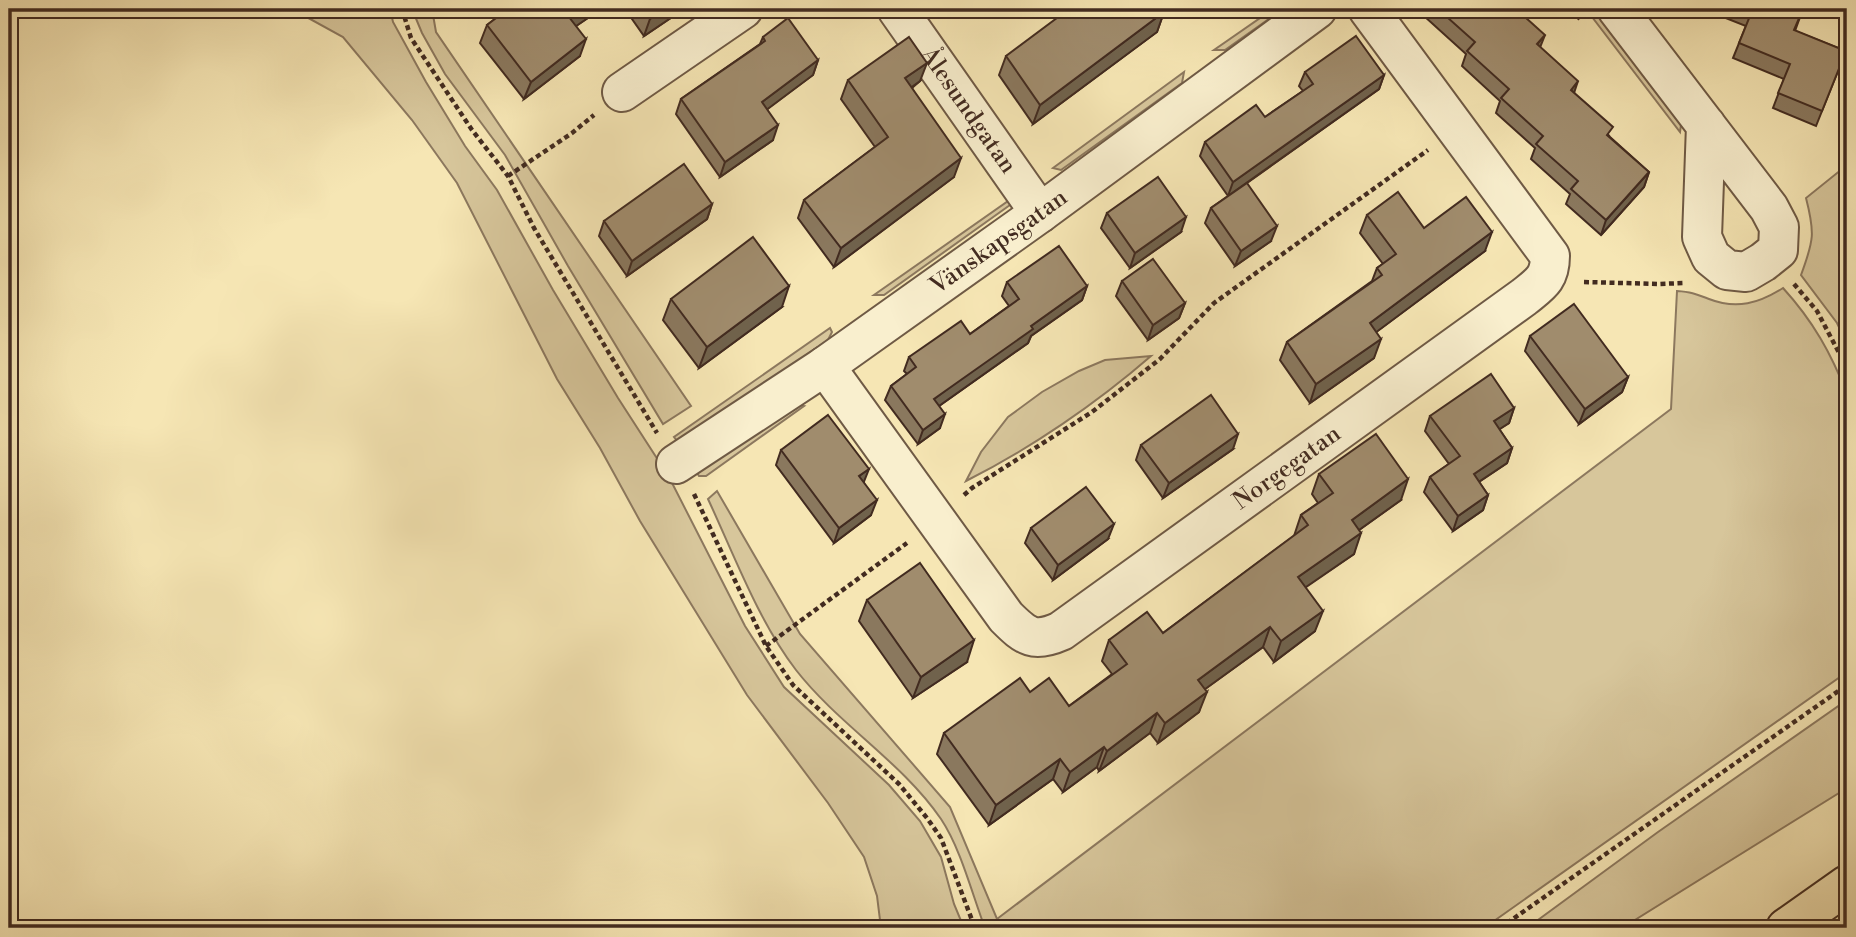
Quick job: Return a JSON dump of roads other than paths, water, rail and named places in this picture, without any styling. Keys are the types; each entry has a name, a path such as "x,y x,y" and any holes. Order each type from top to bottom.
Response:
{"highway":[{"path":"1786,928 1847,885"}],"street":[{"path":"622,92 743,9"},
{"name":"Ålesundgatan","path":"897,9 1040,213"},
{"name":"Vänskapsgatan","path":"676,464 825,366 1040,213 1317,9"},
{"name":"Norgegatan","path":"825,366 1006,617 1023,634 1043,639 1061,631 1524,297 1544,281 1550,270 1550,256 1368,9"},
{"path":"1617,9 1706,125"}]}
